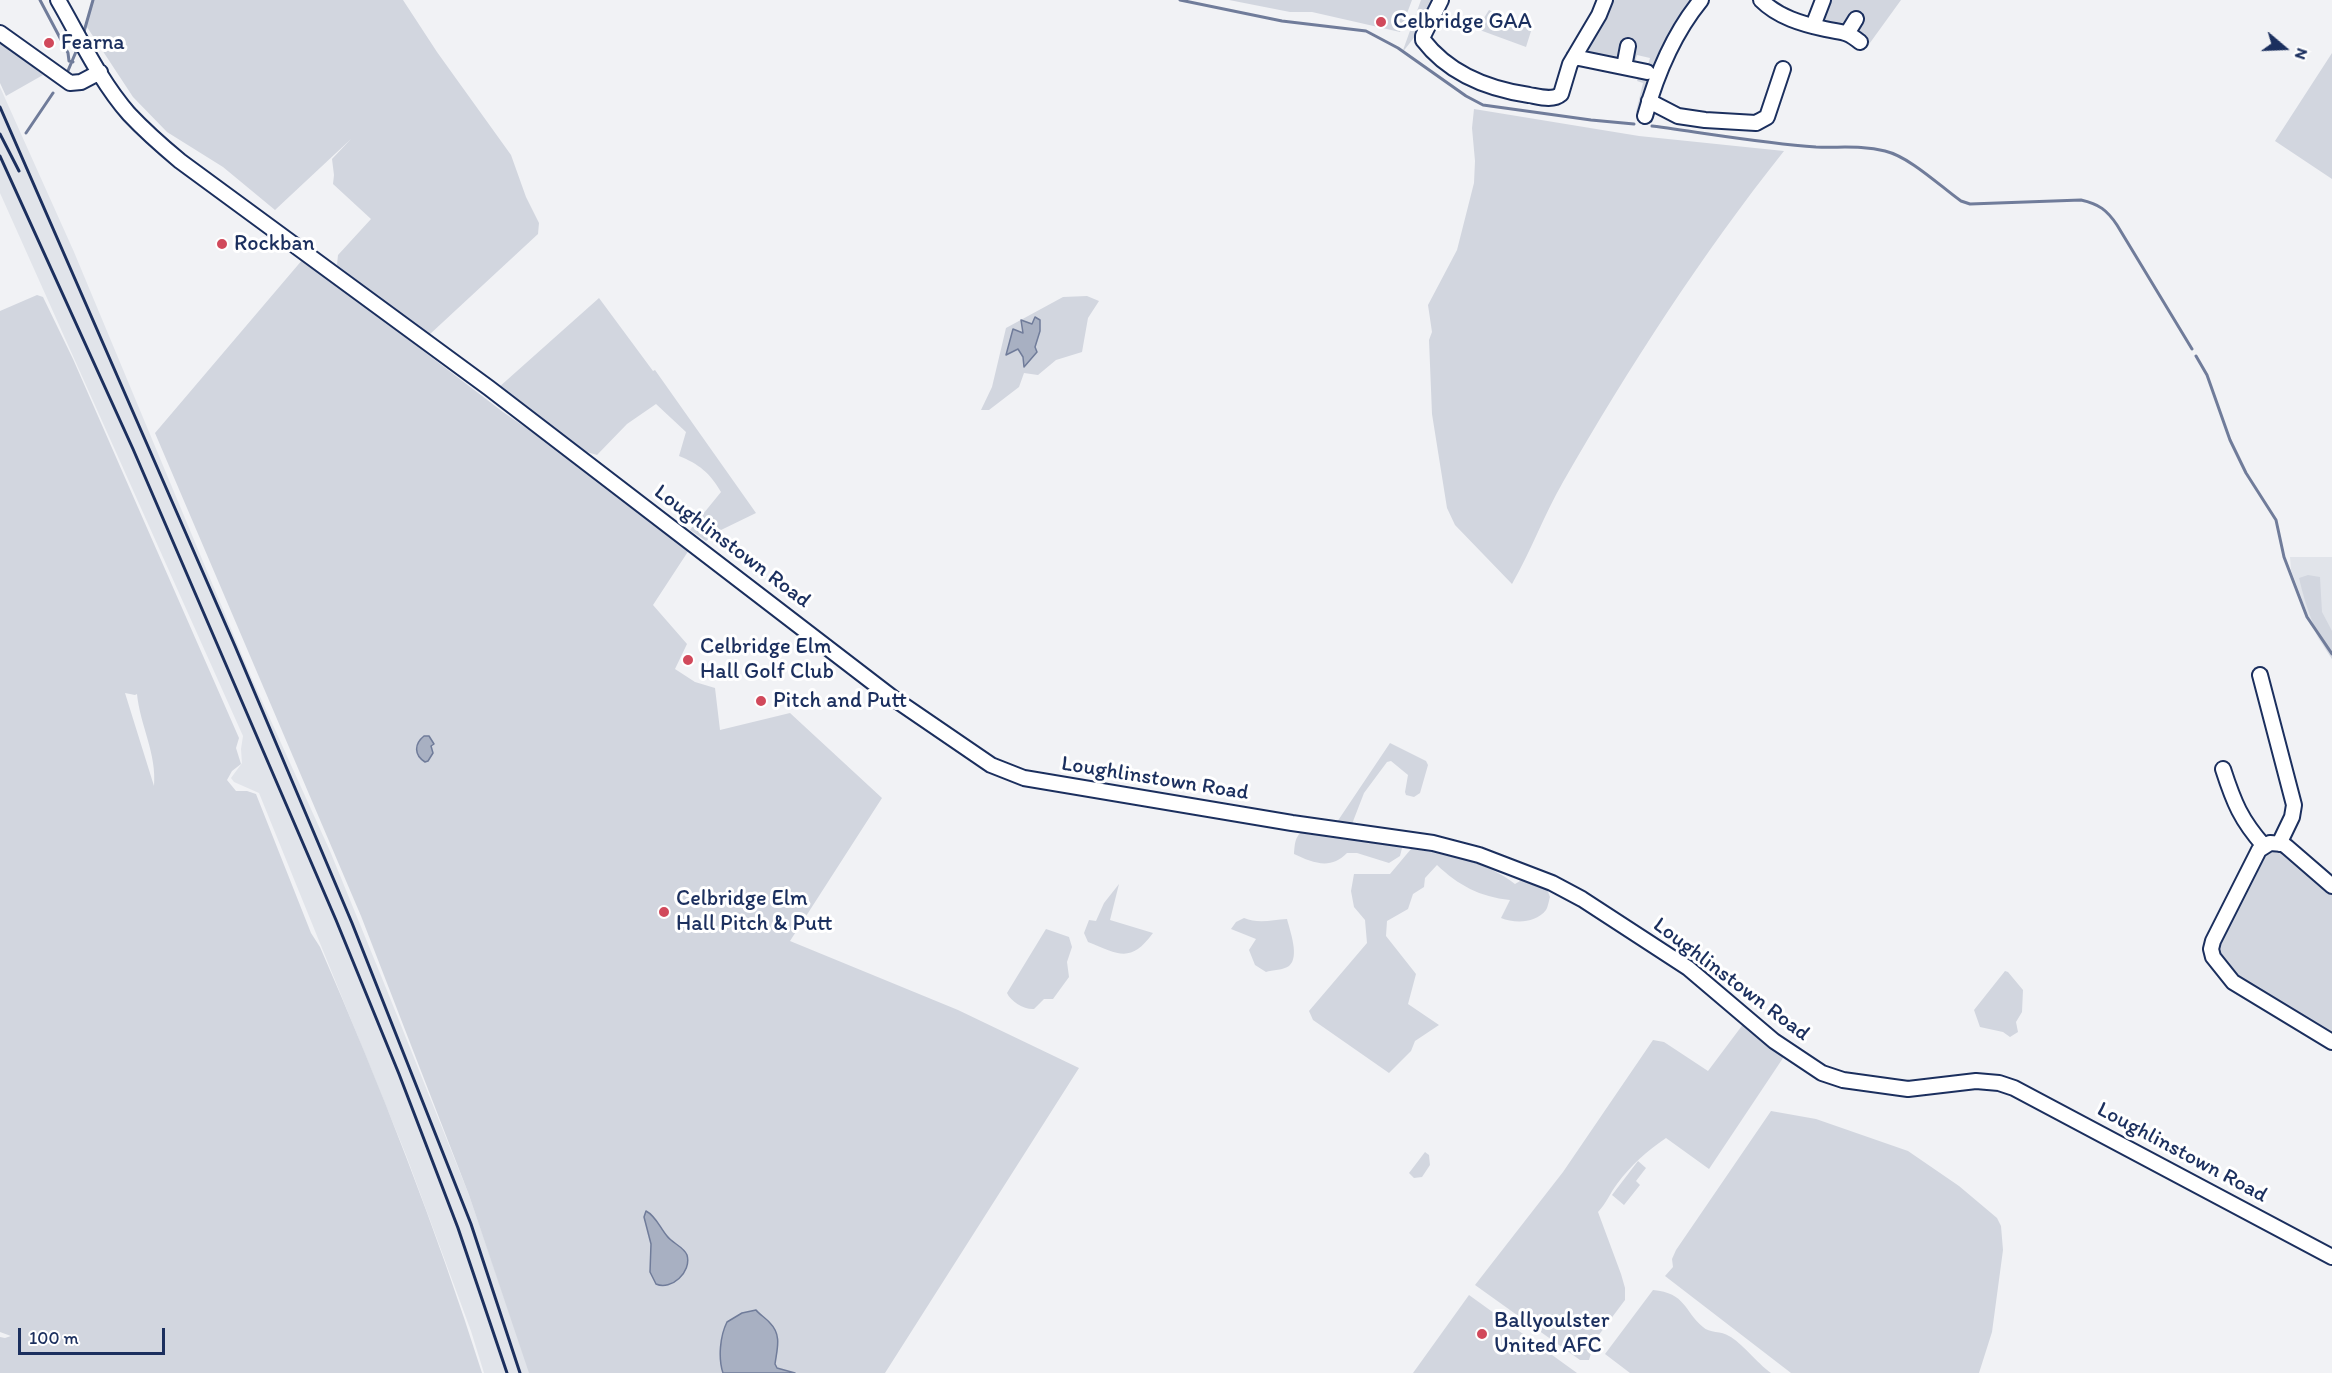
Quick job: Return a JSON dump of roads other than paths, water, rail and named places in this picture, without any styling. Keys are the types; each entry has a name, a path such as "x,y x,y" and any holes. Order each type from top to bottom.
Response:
{"street":[{"name":"Loughlinstown Road","path":"58,0 100,72 129,114 154,140 489,388 893,698 991,765 1024,778 1433,843 1479,855 1552,883 1582,899 1688,968 1774,1041 1822,1073 1843,1080 1908,1089 1982,1081 1999,1083 2016,1089 2332,1257"},
{"path":"1441,0 1424,31 1423,40 1454,68 1471,80 1492,88 1556,98 1560,95 1574,57 1599,15 1605,0"},
{"path":"1645,116 1656,80 1675,42 1701,0"},
{"path":"1761,0 1768,8 1790,19 1813,26 1848,32 1860,42"},
{"path":"1813,26 1823,0"},
{"path":"1848,32 1856,19"},
{"path":"0,33 70,83 81,82 100,72"},
{"path":"1624,67 1628,46"},
{"path":"1574,57 1647,72"},
{"path":"1649,101 1678,116 1755,123 1767,117 1783,69"},
{"path":"2260,675 2294,805 2292,817 2279,844"},
{"path":"2223,769 2236,809 2264,846"},
{"path":"2332,886 2293,851 2279,844 2270,843 2259,850 2213,941 2213,957 2234,982 2332,1042"}],"water":[{"path":"1035,317 1040,320 1040,331 1035,347 1037,352 1024,367 1023,357 1018,349 1006,355 1013,329 1023,333 1021,320 1032,324"},
{"path":"424,736 429,736 434,744 431,746 433,753 425,762 417,753 418,742"},
{"path":"646,1211 655,1219 664,1233 687,1255 688,1261 683,1273 668,1285 656,1284 650,1272 651,1244 644,1217"},
{"path":"756,1310 776,1332 778,1342 775,1364 777,1368 795,1373 723,1373 720,1347 727,1322 742,1313"}],"waterway":[{"path":"40,0 68,53 69,61 73,62"},
{"path":"83,35 93,0"},
{"path":"1180,0 1282,21 1366,31 1398,48 1466,96 1483,105 1634,124"},
{"path":"67,73 78,47"},
{"path":"26,133 53,93"},
{"path":"1652,126 1795,145 1859,147 1885,151 1904,159 1961,201 1970,204 2081,200 2093,203 2110,215 2117,225 2192,349"},
{"path":"2196,356 2207,375 2230,440 2246,473 2276,520 2284,557 2307,617 2332,654"}],"railway":[{"path":"0,107 235,646 352,923 471,1224 520,1373"},
{"path":"0,134 19,171"},
{"path":"0,156 133,449 336,920 399,1074 458,1228 507,1373"}],"place":[{"name":"Celbridge GAA","path":"1381,22"},
{"name":"Fearna","path":"49,43"},
{"name":"Rockban","path":"222,244"},
{"name":"Celbridge Elm Hall Golf Club","path":"688,660"},
{"name":"Pitch and Putt","path":"761,701"},
{"name":"Celbridge Elm Hall Pitch & Putt","path":"664,912"},
{"name":"Ballyoulster United AFC","path":"1482,1334"}]}
